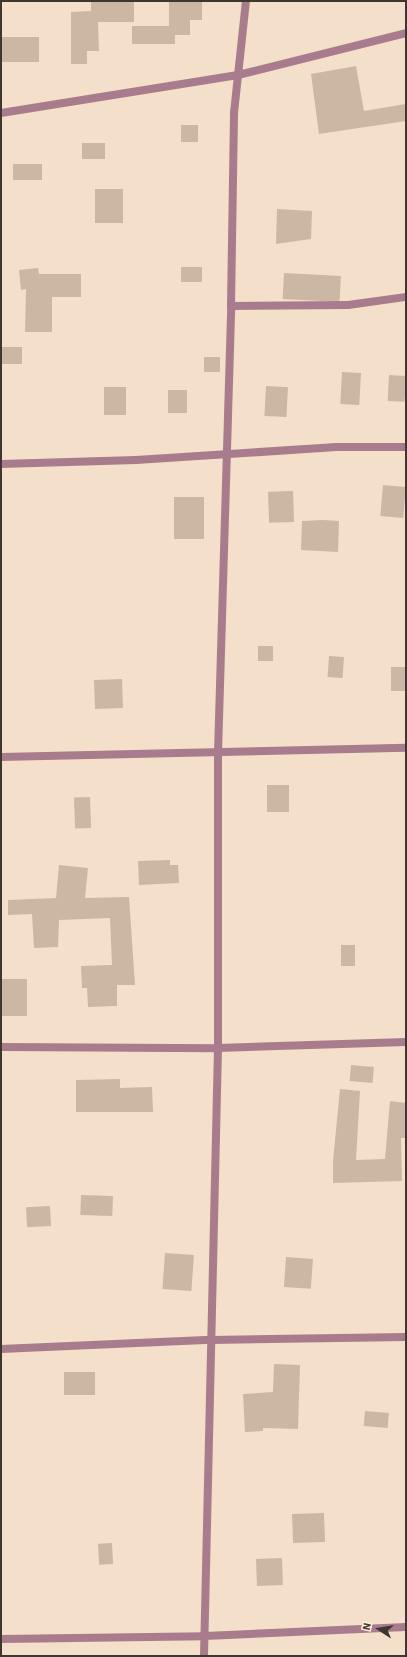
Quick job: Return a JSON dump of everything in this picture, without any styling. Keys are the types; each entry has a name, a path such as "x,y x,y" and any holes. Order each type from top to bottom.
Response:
{"street":[{"path":"204,1656 218,1048 218,753 225,452 231,306 234,113 246,1"},
{"path":"1,113 238,75 406,33"},
{"path":"231,306 348,305 406,297"},
{"path":"1,464 136,460 225,452 337,447 406,447"},
{"path":"1,758 406,748"},
{"path":"1,1047 218,1048 406,1042"},
{"path":"1,1348 211,1340 406,1337"},
{"path":"1,1639 205,1636 406,1628"}],"building":[{"path":"91,1 134,1 134,22 98,22 99,51 87,51 87,64 71,64 71,12 91,11"},
{"path":"169,2 202,2 202,20 190,20 190,35 175,35 175,44 132,44 132,26 169,26"},
{"path":"1,37 39,37 39,62 1,62"},
{"path":"356,66 364,111 406,104 406,121 319,134 311,74"},
{"path":"181,125 198,125 198,142 181,142"},
{"path":"82,143 105,143 105,159 82,159"},
{"path":"13,164 42,164 42,180 13,180"},
{"path":"95,189 123,189 123,223 95,223"},
{"path":"277,209 312,211 311,239 276,244"},
{"path":"181,267 202,267 202,282 181,282"},
{"path":"38,268 39,274 81,274 81,297 52,297 52,332 25,332 26,289 21,290 19,270"},
{"path":"284,273 341,276 340,302 283,299"},
{"path":"1,347 22,347 22,364 1,364"},
{"path":"204,357 220,357 220,372 204,372"},
{"path":"342,372 361,373 359,405 340,404"},
{"path":"389,375 406,376 405,402 388,401"},
{"path":"266,386 288,387 286,417 264,416"},
{"path":"104,387 126,387 126,415 104,415"},
{"path":"168,390 187,390 187,413 168,413"},
{"path":"383,485 406,487 403,518 380,516"},
{"path":"293,491 294,522 269,523 268,492"},
{"path":"174,497 204,497 204,539 174,539"},
{"path":"302,521 339,521 338,552 301,550"},
{"path":"258,646 273,646 273,661 258,661"},
{"path":"329,656 344,657 342,678 328,677"},
{"path":"391,667 406,667 406,691 391,691"},
{"path":"122,679 123,708 95,709 94,680"},
{"path":"267,785 289,785 289,812 267,812"},
{"path":"90,797 91,828 75,829 74,798"},
{"path":"170,860 170,865 178,865 179,883 139,885 138,861"},
{"path":"59,865 88,868 85,898 129,897 135,985 117,985 117,1006 88,1007 87,988 82,988 81,966 112,965 110,918 59,920 58,947 34,948 32,914 8,915 8,900 56,898"},
{"path":"341,945 355,945 355,966 341,966"},
{"path":"2,979 27,979 27,1016 2,1016"},
{"path":"351,1065 374,1067 373,1083 350,1081"},
{"path":"120,1079 120,1088 152,1087 153,1112 76,1112 76,1080"},
{"path":"340,1089 360,1091 356,1160 385,1159 390,1101 406,1103 406,1138 401,1138 402,1181 333,1183 333,1161"},
{"path":"81,1195 113,1196 112,1216 80,1215"},
{"path":"50,1206 51,1226 27,1227 26,1207"},
{"path":"165,1253 194,1255 191,1291 162,1289"},
{"path":"286,1257 313,1259 311,1289 284,1287"},
{"path":"274,1364 300,1365 298,1429 263,1428 263,1431 245,1432 243,1394 273,1392"},
{"path":"64,1372 95,1372 95,1395 64,1395"},
{"path":"365,1411 389,1413 388,1428 364,1426"},
{"path":"324,1513 325,1542 293,1543 292,1514"},
{"path":"112,1543 113,1564 99,1565 98,1544"},
{"path":"282,1558 283,1585 257,1586 256,1559"}]}
